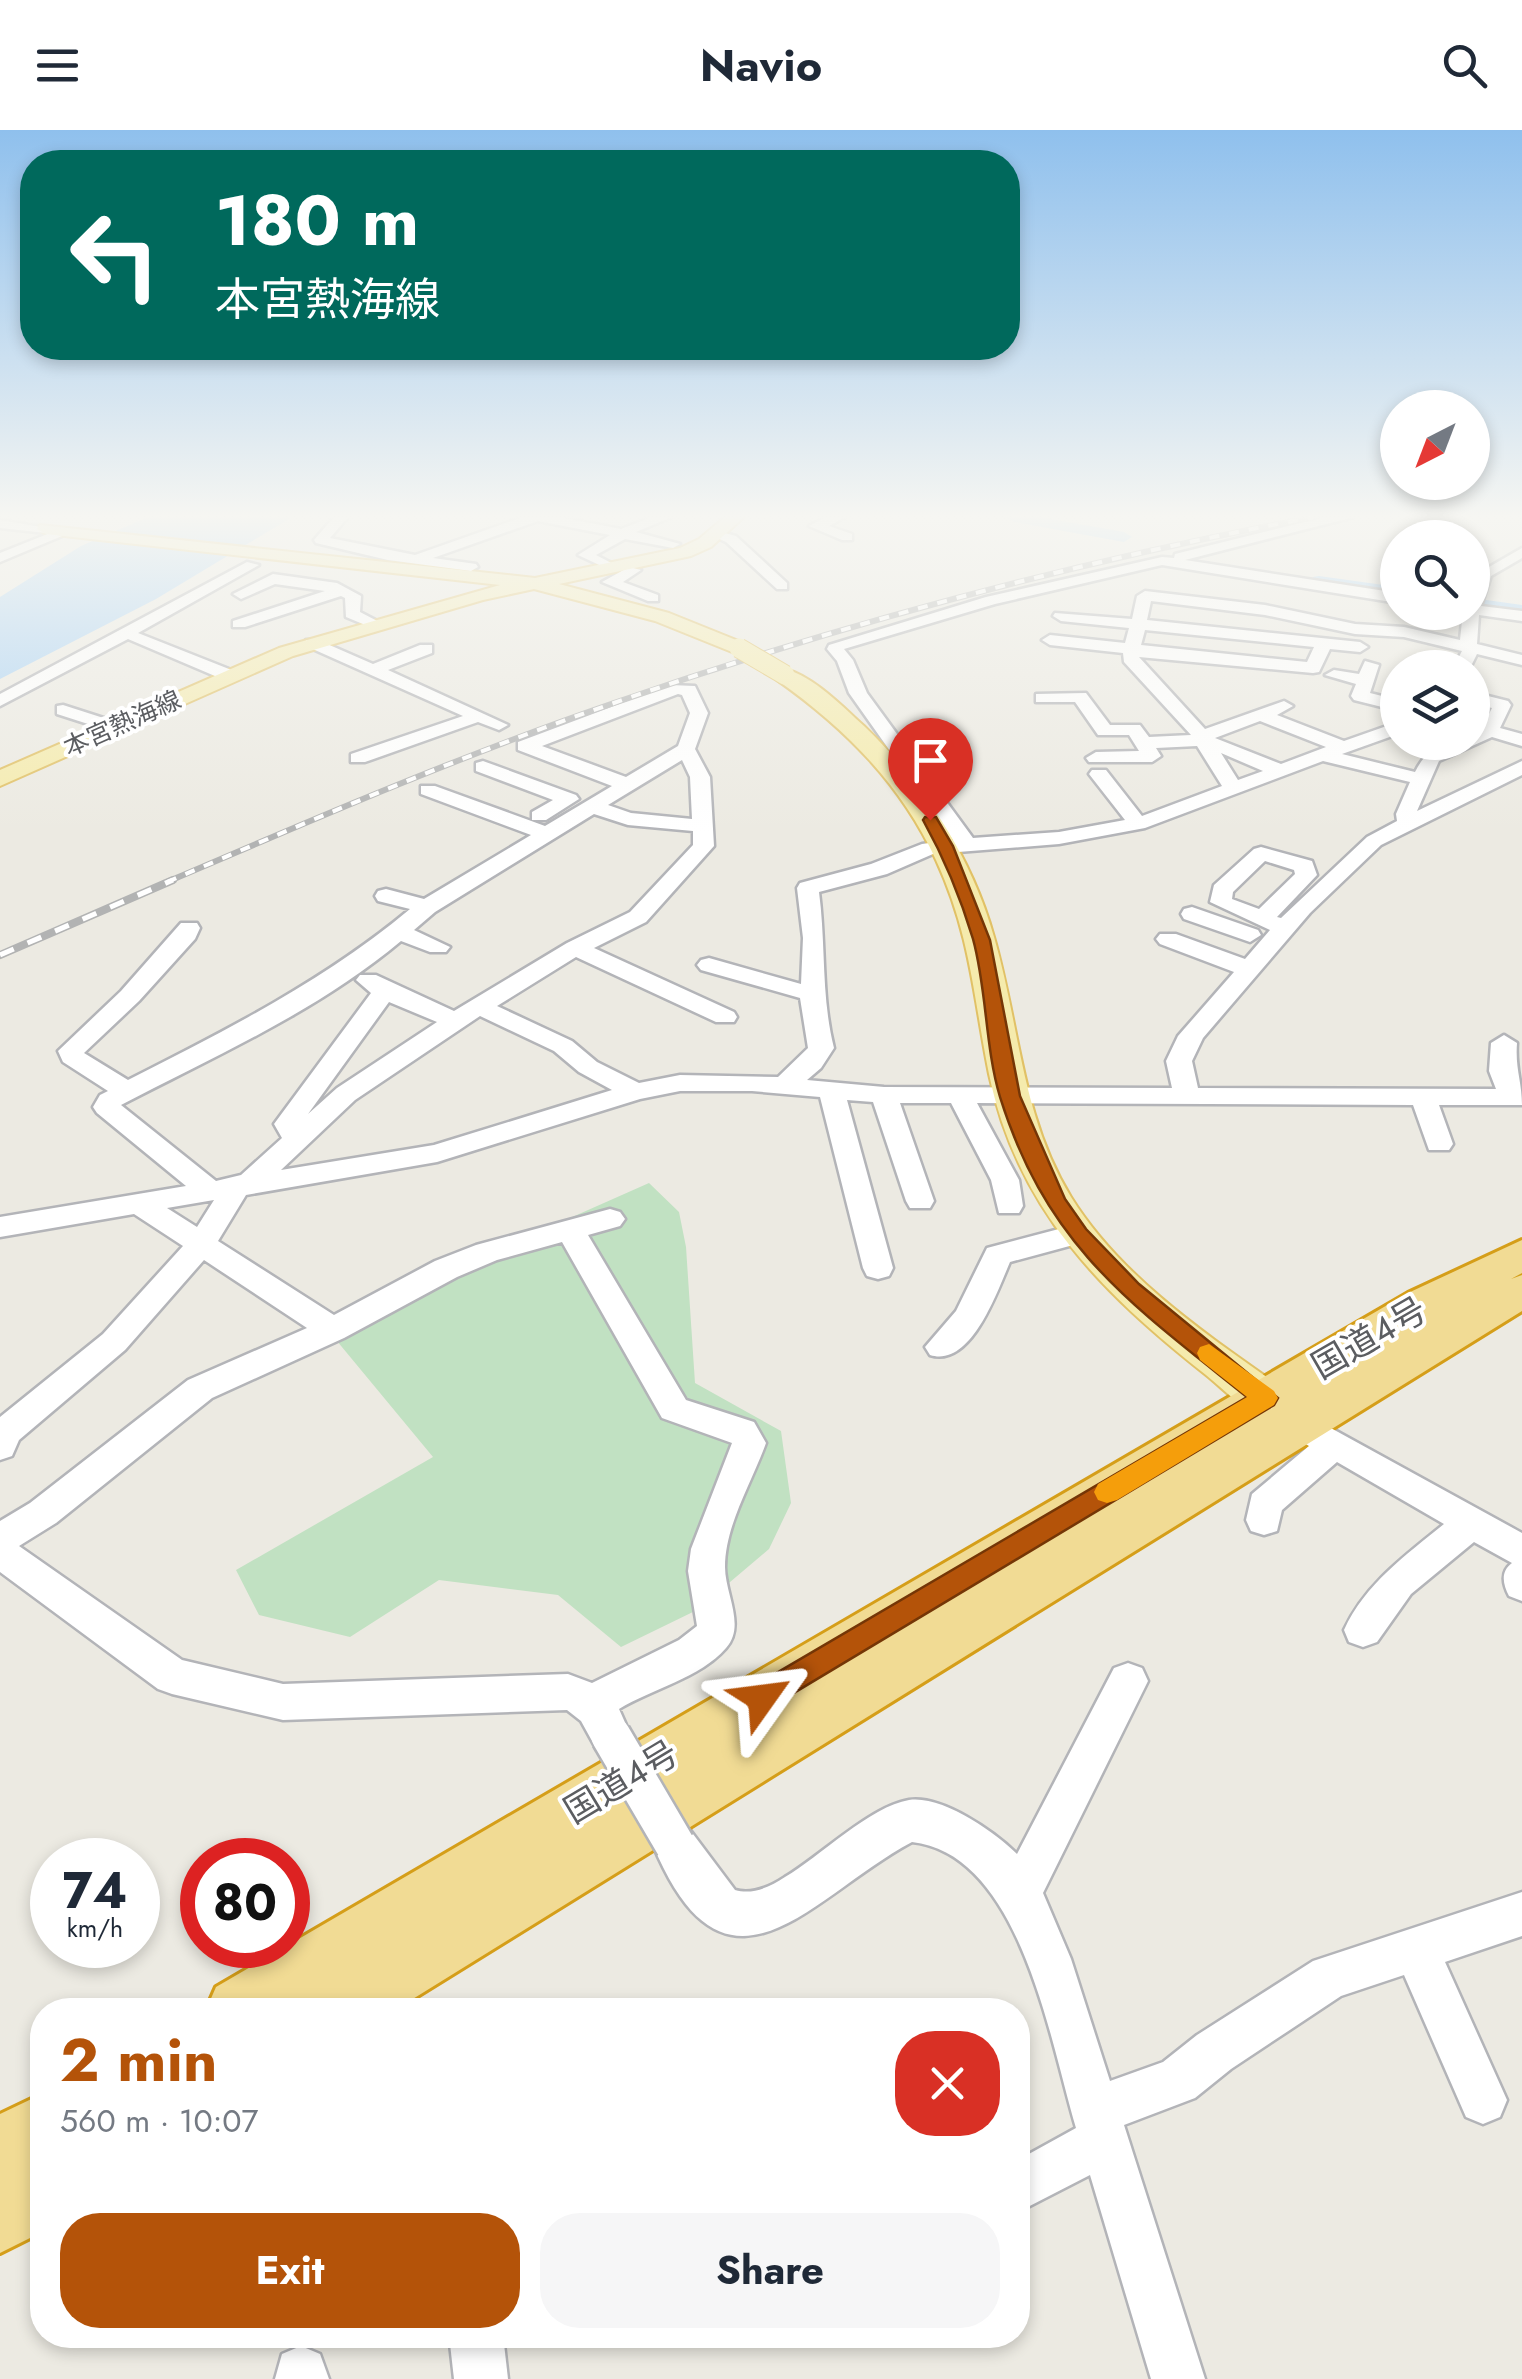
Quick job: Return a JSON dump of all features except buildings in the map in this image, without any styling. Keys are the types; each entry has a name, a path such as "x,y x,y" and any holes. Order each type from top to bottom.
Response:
{"highway":[{"name":"国道4号","path":"1300,1422 1424,1304 1522,1255"},
{"name":"国道4号","path":"335,1996 479,1925 1300,1422 1522,1291"},
{"path":"0,2154 30,2136"},
{"path":"0,2216 30,2197"}],"main road":[{"name":"本宮熱海線","path":"0,779 228,675 312,643 383,622"},
{"name":"本宮熱海線","path":"674,622 739,648 785,675 835,712 882,758 956,845 982,940 1010,1096 1055,1200 1078,1234 1130,1290 1300,1422"}],"street":[{"path":"0,701 146,622"},
{"path":"239,624 245,622"},
{"path":"371,622 376,624"},
{"path":"919,622 836,647 866,704 956,845"},
{"path":"1117,622 1324,644 1371,665"},
{"path":"1225,622 1220,672 1264,678"},
{"path":"1315,622 1404,632 1448,650"},
{"path":"1136,624 1130,658 1204,738 1232,786"},
{"path":"135,637 228,675"},
{"path":"1050,640 1313,668 1324,644"},
{"path":"312,643 499,725"},
{"path":"375,669 426,649"},
{"path":"1490,658 1522,660"},
{"path":"1334,674 1371,665"},
{"path":"1371,665 1360,696 1380,701"},
{"path":"428,790 534,830 592,806 686,749 698,710 689,690 684,688 525,746 628,784"},
{"path":"1042,698 1080,697 1105,731 1134,729 1152,756 1098,766 1138,824"},
{"path":"1490,702 1502,705 1490,718"},
{"path":"1143,743 1204,738 1284,706"},
{"path":"63,710 113,727"},
{"path":"1261,715 1330,751 1420,780"},
{"path":"358,758 479,716"},
{"path":"784,1086 819,1055 811,994 814,938 808,888 956,845 1059,838 1138,824 1380,733"},
{"path":"1490,737 1522,740"},
{"path":"1204,738 1278,770"},
{"path":"0,1446 4,1433 114,1342 201,1245 232,1185 297,1139 346,1094 455,1021 648,908 704,846 700,777 686,749"},
{"path":"1408,824 1406,814 1432,760"},
{"path":"1459,760 1515,769"},
{"path":"232,1185 106,1107 109,1101 210,1052 350,967 534,830 569,799 483,767"},
{"path":"1187,1095 1178,1062 1191,1036 1344,866 1374,841 1515,769"},
{"path":"592,806 628,819 703,826"},
{"path":"386,896 427,907"},
{"path":"1192,914 1278,935"},
{"path":"1262,918 1278,935"},
{"path":"127,1090 72,1057 70,1050 130,996 187,934 188,928"},
{"path":"397,931 438,947"},
{"path":"1168,940 1248,970"},
{"path":"575,948 725,1017"},
{"path":"708,965 811,994"},
{"path":"350,967 384,992 412,999 455,1021"},
{"path":"297,1139 288,1124 340,1046 384,992"},
{"path":"480,1006 563,1046 588,1068 636,1092"},
{"path":"1504,1044 1502,1071 1518,1097"},
{"path":"0,1227 437,1152 636,1092 697,1082 884,1095 1518,1097"},
{"path":"832,1092 878,1268"},
{"path":"884,1095 920,1201"},
{"path":"960,1096 1005,1180 1009,1206"},
{"path":"1423,1096 1438,1144"},
{"path":"136,1202 333,1330"},
{"path":"0,1539 43,1514 200,1390 333,1330 446,1269 487,1252 610,1220"},
{"path":"570,1230 674,1410 742,1432 749,1443 709,1544 706,1569 716,1633 701,1647 609,1693 603,1720"},
{"path":"941,1347 969,1318 998,1256 1078,1234"},
{"path":"1264,1520 1265,1504 1300,1422 1522,1551"},
{"path":"1364,1630 1398,1583 1471,1523"},
{"path":"0,1552 172,1676 283,1702 568,1692 603,1720 675,1845 720,1906 741,1914 777,1906 909,1822 921,1821 966,1841 994,1862 1020,1894 1048,1959 1178,2379"},
{"path":"1522,1575 1522,1584"},
{"path":"1020,1894 1128,1681"},
{"path":"1030,2178 1100,2125 1178,2082 1214,2052 1330,1977 1522,1914"},
{"path":"1416,1949 1483,2100"},
{"path":"477,2348 481,2379"}],"green space":[{"path":"649,1183 679,1212 686,1247 695,1383 781,1431 791,1503 769,1549 697,1610 621,1647 558,1595 439,1580 350,1637 259,1615 236,1570 433,1457 332,1335 462,1266"}],"water":[{"path":"0,622 111,622 0,679"}],"railway":[{"path":"167,882 555,724 697,675 871,622"},
{"path":"0,955 173,880"}],"slow traffic":[{"path":"1107,1492 1265,1398 1209,1353"}],"route":[{"path":"762,1698 1265,1398 1130,1290 1078,1234 1055,1200 1010,1096 982,940 945,846 930,820"}]}
